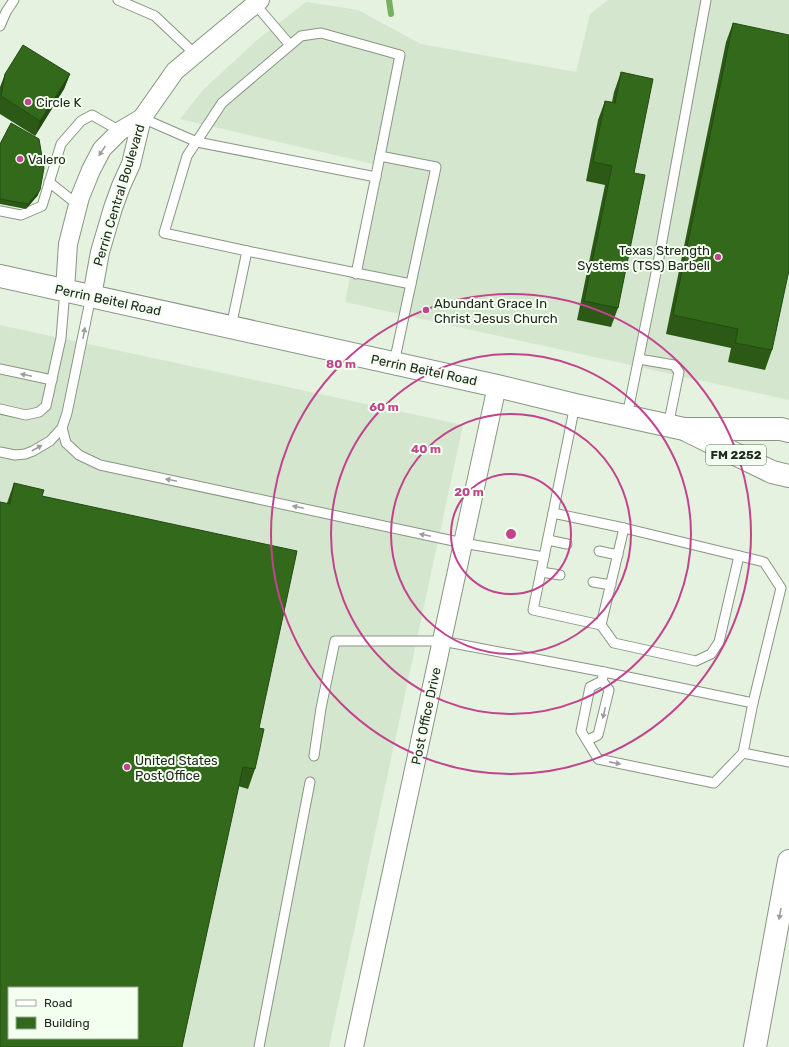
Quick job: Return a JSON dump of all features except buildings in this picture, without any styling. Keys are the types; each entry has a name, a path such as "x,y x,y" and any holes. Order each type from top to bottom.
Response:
{"main road":[{"name":"Perrin Beitel Road","path":"0,276 676,427 781,429 788,427"},
{"name":"Perrin Beitel Road","path":"676,427 783,478"},
{"path":"755,1047 789,862"}],"street":[{"name":"Perrin Central Boulevard","path":"92,296 100,252 112,208 131,164 142,118 175,71 257,2"},
{"name":"Perrin Central Boulevard","path":"65,290 68,244 78,205 91,170 102,150 120,131 142,118"},
{"name":"Post Office Drive","path":"354,1047 497,386"}],"lane":[{"path":"0,26 6,12 14,0"},
{"path":"118,0 155,16 194,54"},
{"path":"627,416 706,0"},
{"path":"257,2 290,45"},
{"path":"356,274 400,55 321,33 301,36 222,103 188,156 164,233 356,274 411,284"},
{"path":"0,211 21,216 42,206 60,144 81,121 92,115 120,131"},
{"path":"142,118 197,142 376,177"},
{"path":"380,156 436,167 394,363"},
{"path":"49,182 78,205"},
{"path":"231,327 247,251"},
{"path":"0,409 26,414 39,412 46,406 61,338 65,290"},
{"path":"0,452 15,455 25,454 50,441 62,428 67,413 92,296"},
{"path":"639,359 674,365 679,372 676,427"},
{"path":"0,369 52,380"},
{"path":"574,405 533,610 601,625 614,642 696,661 711,654 720,642 740,556"},
{"path":"62,428 66,443 79,456 100,465 463,543 544,557"},
{"path":"553,513 624,528 764,562 781,588 753,703 743,753 714,783 598,759 588,740 581,731 590,687 603,676"},
{"path":"601,625 624,528"},
{"path":"548,540 567,544"},
{"path":"599,551 618,555"},
{"path":"541,572 560,575"},
{"path":"593,582 611,585"},
{"path":"314,756 321,708 335,641 442,641 603,676 753,703"},
{"path":"588,740 598,735 609,690 603,676"},
{"path":"743,753 789,762"},
{"path":"259,1047 310,782"}],"shaded area":[{"path":"608,0 789,0 789,400 345,302 373,164 180,119 203,90 257,40 306,2 358,10 421,44 576,72 590,14"},
{"path":"0,325 463,425 329,1047 0,1047"}],"waterway":[{"path":"389,0 391,14"}],"place":[{"name":"Circle K","path":"28,102"},
{"name":"Valero","path":"20,159"},
{"name":"Texas Strength Systems (TSS) Barbell","path":"718,257"},
{"name":"Abundant Grace In Christ Jesus Church","path":"426,310"},
{"name":"United States Post Office","path":"127,767"}]}
